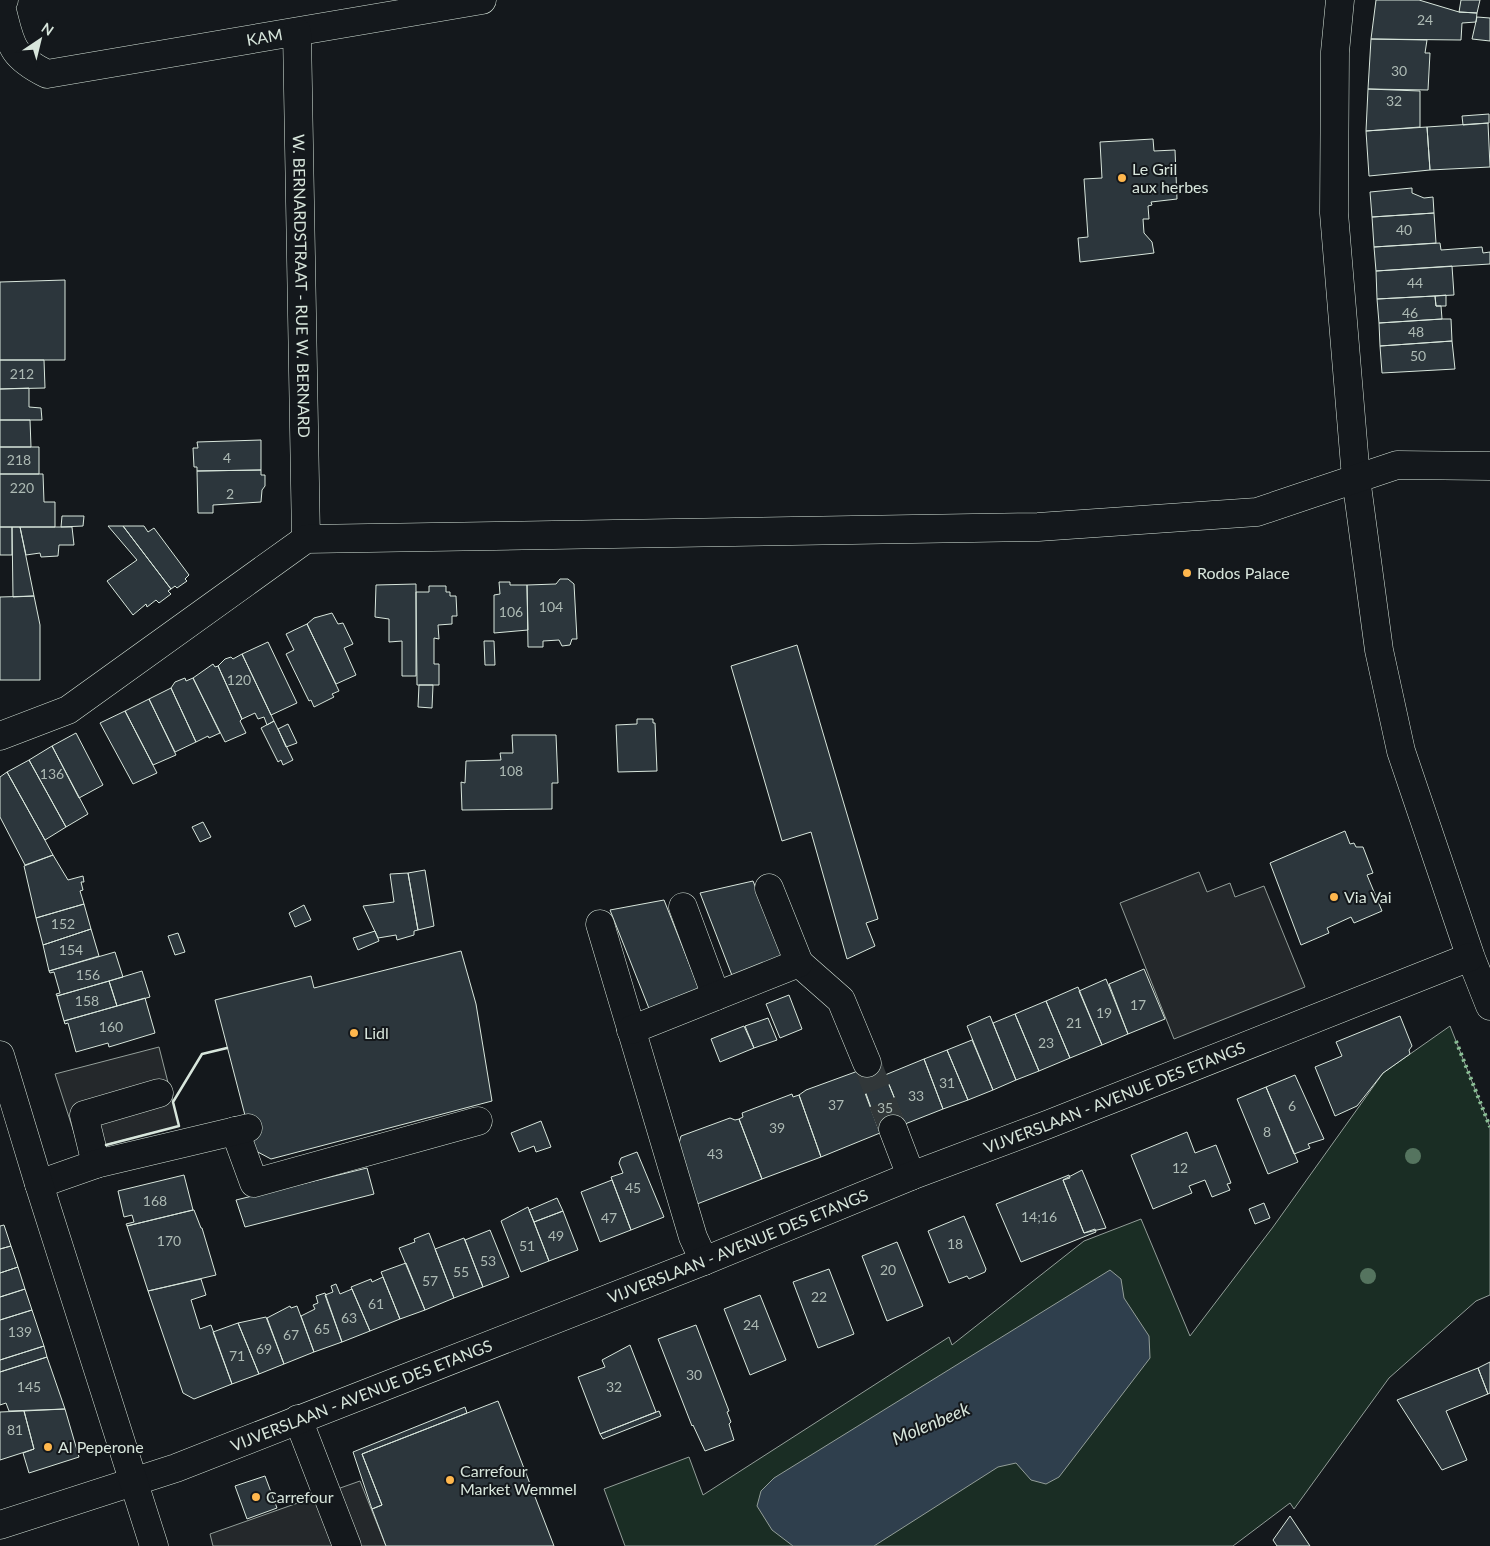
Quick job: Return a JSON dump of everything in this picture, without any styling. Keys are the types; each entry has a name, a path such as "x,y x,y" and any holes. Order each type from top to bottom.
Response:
{"street":[{"name":"KAM","path":"2,4 12,48 29,65 47,74 482,0"},
{"path":"1340,0 1335,52 1334,213 1356,478 1379,650 1390,706 1404,759 1470,957 1490,1006"},
{"name":"W. BERNARDSTRAAT - RUE W. BERNARD","path":"297,32 306,539"},
{"path":"0,736 68,710 306,539 1038,527 1257,512 1397,465 1490,466"},
{"path":"769,888 799,963 841,1000 867,1063"},
{"path":"683,907 716,996"},
{"path":"600,924 693,1237 704,1261"},
{"name":"VIJVERSLAAN - AVENUE DES ETANGS","path":"0,1525 134,1482 298,1419 704,1261 911,1176 1049,1124 1470,957"},
{"path":"631,1030 799,963"},
{"path":"0,1054 38,1184 154,1546"},
{"path":"96,1164 84,1115 159,1093"},
{"path":"38,1184 96,1164 241,1130 254,1183 478,1121"},
{"path":"893,1129 911,1176"},
{"path":"298,1419 347,1546"}],"green space":[{"path":"1450,1026 1490,1127 1490,1295 1476,1301 1389,1378 1294,1509 1290,1503 1233,1546 625,1546 604,1489 689,1457 703,1495 949,1337 952,1345 1084,1241 1141,1219 1190,1336 1273,1227 1383,1073"}],"shaded area":[{"path":"1199,872 1207,892 1230,883 1235,897 1264,886 1305,987 1174,1039 1120,903"},
{"path":"159,1047 179,1126 80,1151 55,1074"},
{"name":"Carrefour","path":"360,1481 386,1546 213,1546 210,1534"}],"water":[{"name":"Molenbeek","path":"1110,1270 1121,1279 1124,1298 1149,1336 1150,1358 1059,1477 1046,1484 1031,1480 1016,1463 998,1467 874,1546 793,1546 772,1530 757,1506 761,1491 774,1478"}],"building":[{"path":"1376,0 1419,0 1459,12 1477,13 1476,22 1462,23 1461,40 1371,39"},
{"path":"1461,0 1480,0 1477,13 1459,12"},
{"path":"1477,17 1490,18 1490,41 1472,39"},
{"path":"1371,39 1427,40 1425,53 1430,53 1428,90 1368,89"},
{"path":"1368,89 1420,91 1420,127 1366,131"},
{"path":"1489,114 1489,123 1463,125 1462,116"},
{"path":"1488,123 1490,167 1430,170 1427,127"},
{"path":"1427,127 1430,170 1369,176 1366,131"},
{"path":"1153,139 1154,151 1175,150 1177,199 1151,202 1152,205 1148,206 1149,219 1143,219 1144,233 1152,242 1154,253 1080,262 1078,238 1088,237 1084,179 1102,178 1100,142"},
{"path":"1412,188 1412,193 1424,198 1433,197 1434,213 1372,217 1370,192"},
{"path":"1434,213 1436,243 1374,247 1372,217"},
{"path":"1440,243 1441,250 1482,247 1483,253 1490,252 1490,264 1376,271 1374,247"},
{"path":"1452,266 1454,295 1377,299 1376,271"},
{"path":"65,280 65,360 0,360 0,282"},
{"path":"1446,295 1446,306 1436,306 1435,296"},
{"path":"1435,296 1436,306 1441,306 1442,319 1379,323 1377,299"},
{"path":"1451,319 1452,341 1380,346 1379,323"},
{"path":"1452,341 1455,369 1382,373 1380,346"},
{"path":"0,360 44,360 45,388 0,389"},
{"path":"29,388 29,407 41,408 42,420 0,420 0,389"},
{"path":"0,420 30,420 31,447 0,447"},
{"path":"261,440 261,470 197,471 197,467 194,467 193,448 198,448 197,442"},
{"path":"0,447 39,447 39,474 0,474"},
{"path":"261,470 261,475 265,475 265,486 262,490 261,502 213,505 213,513 198,513 197,471"},
{"path":"0,474 43,474 44,502 55,502 55,527 0,527"},
{"path":"62,516 84,516 83,526 61,527"},
{"path":"108,526 123,526 171,589 168,591 171,594 159,603 156,600 147,607 146,604 133,615 107,581 137,560"},
{"path":"123,526 144,526 148,532 154,528 189,575 185,579 187,581 177,588 175,586 171,589"},
{"path":"0,527 12,527 12,555 0,555"},
{"path":"12,527 20,527 34,596 13,597"},
{"path":"20,527 72,527 74,545 59,545 58,556 41,557 40,553 26,555"},
{"path":"560,579 568,579 574,584 577,639 572,639 570,645 562,646 559,640 543,641 543,647 528,647 527,585 556,584"},
{"path":"499,582 510,582 510,585 527,585 528,630 494,633 494,595 500,594"},
{"path":"416,584 416,676 402,676 402,641 389,642 389,619 375,617 376,585"},
{"path":"429,586 446,586 446,592 450,592 450,596 456,596 457,616 452,616 452,624 438,625 439,639 434,638 434,664 439,664 439,685 417,685 416,592 429,592"},
{"path":"34,596 40,625 40,680 0,680 0,597"},
{"path":"332,613 338,624 343,623 353,644 344,648 356,675 336,684 307,624 314,618"},
{"path":"307,624 339,691 332,694 334,697 314,707 311,700 309,701 286,654 294,650 286,634"},
{"path":"484,641 494,641 495,665 485,665"},
{"path":"268,642 297,703 271,715 242,654"},
{"path":"797,645 878,919 866,923 875,946 847,959 811,832 782,841 731,666"},
{"path":"242,654 274,721 267,725 264,717 258,719 255,713 242,719 218,666 225,659 231,657 233,659"},
{"path":"213,664 215,667 218,666 242,719 240,721 246,733 225,742 193,678"},
{"path":"185,678 186,681 193,678 220,733 196,742 171,688 175,682"},
{"path":"419,685 433,685 432,708 418,707"},
{"path":"171,688 196,742 175,752 149,699"},
{"path":"149,699 176,755 153,765 125,711"},
{"path":"125,711 157,773 133,784 100,723"},
{"path":"637,719 653,719 653,723 655,723 657,771 618,772 616,725 637,724"},
{"path":"274,721 293,760 283,765 281,760 278,762 261,728"},
{"path":"288,724 297,743 286,747 278,729"},
{"path":"76,733 103,785 79,798 52,746"},
{"path":"512,735 556,735 558,783 552,783 552,809 462,810 461,782 465,783 466,761 501,760 500,753 513,753"},
{"path":"52,746 88,814 66,827 29,760"},
{"path":"29,760 66,827 45,840 7,772"},
{"path":"7,772 53,855 25,865 0,817 0,777"},
{"path":"203,822 211,837 200,842 192,827"},
{"path":"1345,831 1350,844 1354,843 1356,847 1363,847 1373,873 1367,875 1382,911 1354,923 1351,917 1327,928 1329,933 1301,945 1270,863"},
{"path":"53,855 68,880 83,876 84,882 81,882 83,890 80,891 84,904 36,918 24,866"},
{"path":"425,870 434,926 418,930 408,873"},
{"path":"408,873 418,930 414,931 414,935 397,940 396,935 378,938 363,906 394,902 390,874"},
{"path":"753,881 784,959 733,978 700,893"},
{"path":"664,900 700,991 650,1011 610,910"},
{"path":"84,904 91,929 43,945 36,918"},
{"path":"304,905 311,920 295,927 289,913"},
{"path":"91,929 99,956 49,971 43,945"},
{"path":"375,931 379,941 358,950 353,938"},
{"path":"178,933 185,952 175,955 168,936"},
{"path":"461,951 476,1004 492,1101 271,1159 254,1150 215,1000 311,976 314,988"},
{"path":"115,952 123,977 57,996 56,994 60,993 54,972 50,973 49,971"},
{"path":"1144,969 1165,1019 1128,1034 1109,984"},
{"path":"142,971 150,997 117,1006 109,981"},
{"path":"1106,979 1128,1034 1102,1045 1079,991"},
{"path":"109,981 117,1006 64,1021 57,996"},
{"path":"1078,987 1102,1045 1070,1058 1046,1001"},
{"path":"789,995 802,1029 780,1038 766,1004"},
{"path":"145,998 155,1033 109,1047 108,1043 76,1052 68,1023 65,1024 64,1021"},
{"path":"1046,1001 1070,1058 1039,1071 1015,1014"},
{"path":"1015,1014 1039,1071 1016,1080 993,1023"},
{"path":"990,1016 1016,1080 993,1090 967,1026"},
{"path":"1400,1016 1412,1046 1409,1050 1410,1054 1383,1073 1357,1106 1335,1116 1315,1067 1342,1056 1336,1042"},
{"path":"768,1018 777,1040 754,1048 745,1026"},
{"path":"744,1026 754,1048 720,1062 711,1039"},
{"path":"972,1040 993,1090 968,1100 947,1050"},
{"path":"947,1050 968,1100 943,1109 924,1059"},
{"path":"924,1059 943,1109 905,1124 885,1075"},
{"path":"880,1062 905,1124 880,1133 856,1069"},
{"path":"858,1071 880,1133 821,1157 799,1095 806,1090"},
{"path":"1295,1075 1324,1139 1308,1144 1310,1148 1294,1154 1266,1087"},
{"path":"1266,1087 1298,1162 1268,1174 1237,1099"},
{"path":"792,1094 793,1097 799,1095 821,1157 762,1179 739,1119 743,1117 742,1113"},
{"path":"730,1118 739,1119 762,1179 697,1204 674,1145 679,1143 681,1136"},
{"path":"541,1121 551,1147 536,1152 534,1146 519,1152 511,1133"},
{"path":"1187,1132 1195,1153 1216,1145 1231,1183 1227,1184 1230,1190 1212,1197 1205,1180 1189,1186 1192,1193 1153,1209 1131,1155"},
{"path":"637,1152 664,1217 631,1230 611,1177 623,1173 619,1163 621,1158"},
{"path":"367,1168 374,1194 245,1227 236,1200"},
{"path":"1082,1170 1106,1228 1084,1233 1063,1180"},
{"path":"184,1175 193,1210 127,1226 126,1224 134,1222 132,1215 124,1217 118,1191"},
{"path":"1069,1175 1070,1178 1063,1180 1084,1233 1095,1229 1096,1232 1021,1262 996,1204"},
{"path":"612,1180 631,1230 600,1242 581,1192"},
{"path":"557,1198 563,1211 534,1222 529,1210"},
{"path":"1264,1203 1270,1218 1255,1224 1249,1209"},
{"path":"528,1207 549,1261 521,1272 501,1221"},
{"path":"194,1210 202,1228 216,1275 148,1291 127,1226"},
{"path":"563,1211 578,1250 549,1261 534,1222"},
{"path":"964,1216 986,1269 985,1272 969,1279 967,1276 949,1283 928,1231"},
{"path":"4,1225 11,1246 0,1249 0,1226"},
{"path":"490,1230 509,1277 483,1287 465,1240"},
{"path":"429,1233 454,1298 425,1310 399,1248 415,1242 414,1239"},
{"path":"464,1238 483,1287 454,1298 435,1249"},
{"path":"897,1242 923,1306 887,1321 862,1256"},
{"path":"11,1246 18,1267 0,1273 0,1249"},
{"path":"406,1263 425,1310 400,1319 381,1272"},
{"path":"18,1267 25,1289 0,1297 0,1273"},
{"path":"829,1269 854,1334 818,1348 793,1282"},
{"path":"383,1277 400,1319 370,1331 351,1287 371,1279 372,1282"},
{"path":"201,1279 206,1295 191,1300 200,1329 211,1325 232,1384 194,1399 183,1393 148,1291"},
{"path":"336,1284 340,1294 352,1289 370,1331 342,1342 325,1295 333,1292 331,1286"},
{"path":"25,1289 32,1310 0,1320 0,1297"},
{"path":"325,1293 342,1342 314,1352 301,1316 315,1309 313,1305 318,1303 316,1296"},
{"path":"760,1295 786,1360 750,1375 724,1309"},
{"path":"290,1306 291,1308 297,1306 314,1352 284,1364 267,1318"},
{"path":"32,1310 44,1346 0,1360 0,1320"},
{"path":"266,1317 284,1364 259,1374 238,1323"},
{"path":"238,1323 259,1374 232,1384 213,1332"},
{"path":"696,1325 729,1411 727,1412 731,1422 729,1424 734,1440 705,1451 692,1426 658,1339"},
{"path":"630,1345 656,1412 600,1434 578,1377 605,1367 602,1360"},
{"path":"44,1346 47,1357 0,1372 0,1360"},
{"path":"47,1357 65,1409 9,1411 6,1403 0,1405 0,1372"},
{"path":"1490,1362 1490,1393 1488,1394 1478,1368"},
{"path":"1478,1368 1488,1394 1446,1411 1467,1460 1442,1470 1397,1400"},
{"name":"Carrefour Market Wemmel","path":"498,1401 554,1546 386,1546 372,1509 382,1505 362,1454"},
{"path":"465,1407 467,1413 362,1454 382,1505 372,1509 353,1452"},
{"path":"65,1409 79,1457 29,1473 23,1453 34,1449 24,1411"},
{"path":"24,1411 34,1449 0,1460 0,1412"},
{"path":"659,1411 661,1416 603,1439 600,1434"},
{"name":"Carrefour","path":"265,1476 277,1508 247,1519 235,1486"},
{"path":"1290,1516 1310,1546 1277,1546 1273,1540"}],"tunnel":[{"path":"867,1063 893,1129"}],"hedge":[{"path":"1456,1041 1490,1127"}],"wall":[{"path":"106,1145 179,1126 173,1102 202,1054 227,1048"}],"place":[{"name":"Le Gril aux herbes","path":"1122,178"},
{"name":"Rodos Palace","path":"1187,573"},
{"name":"Via Vai","path":"1334,897"},
{"name":"Lidl","path":"354,1033"},
{"name":"Al Peperone","path":"48,1447"},
{"name":"Carrefour Market Wemmel","path":"450,1480"},
{"name":"Carrefour","path":"256,1497"}]}
